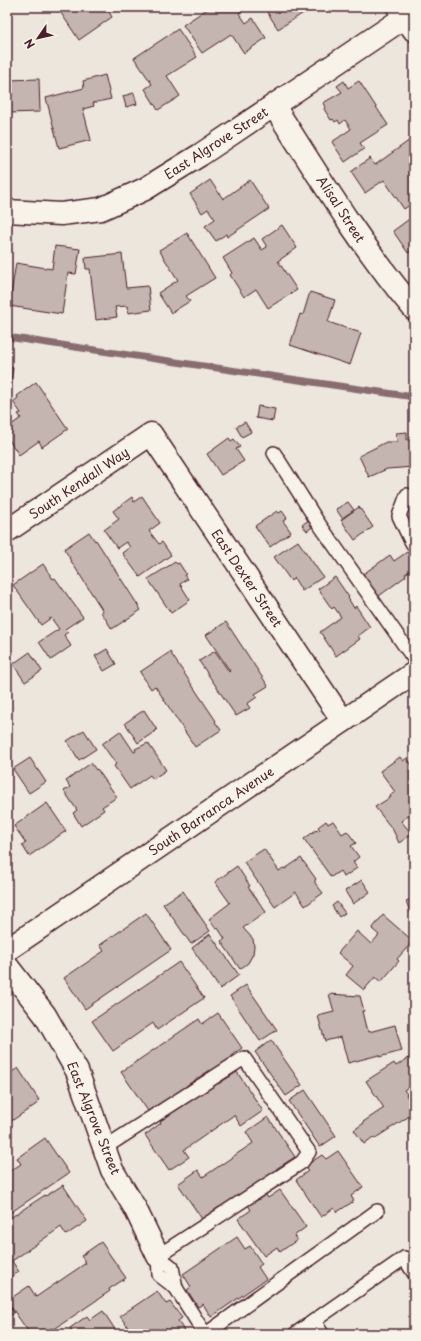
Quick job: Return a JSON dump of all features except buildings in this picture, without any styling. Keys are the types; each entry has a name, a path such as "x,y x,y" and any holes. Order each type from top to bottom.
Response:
{"street":[{"name":"East Algrove Street","path":"7,211 61,214 101,209 145,189 200,155 406,18"},
{"name":"Alisal Street","path":"274,106 362,241 396,288 414,309"},
{"name":"South Kendall Way","path":"7,531 150,434"},
{"name":"East Dexter Street","path":"150,434 343,721"},
{"name":"South Barranca Avenue","path":"7,950 414,673"},
{"name":"East Algrove Street","path":"7,966 45,1015 77,1071 112,1170 135,1208 158,1256"}],"lane":[{"path":"274,453 317,521 414,659"},
{"path":"407,495 399,516 414,546"},
{"path":"104,1148 244,1058 309,1152 302,1162 158,1256 159,1276 176,1288 205,1334 377,1211"},
{"path":"295,1334 404,1258 414,1273"},
{"path":"314,1321 322,1334"}],"waterway":[{"path":"7,337 414,397"}]}
